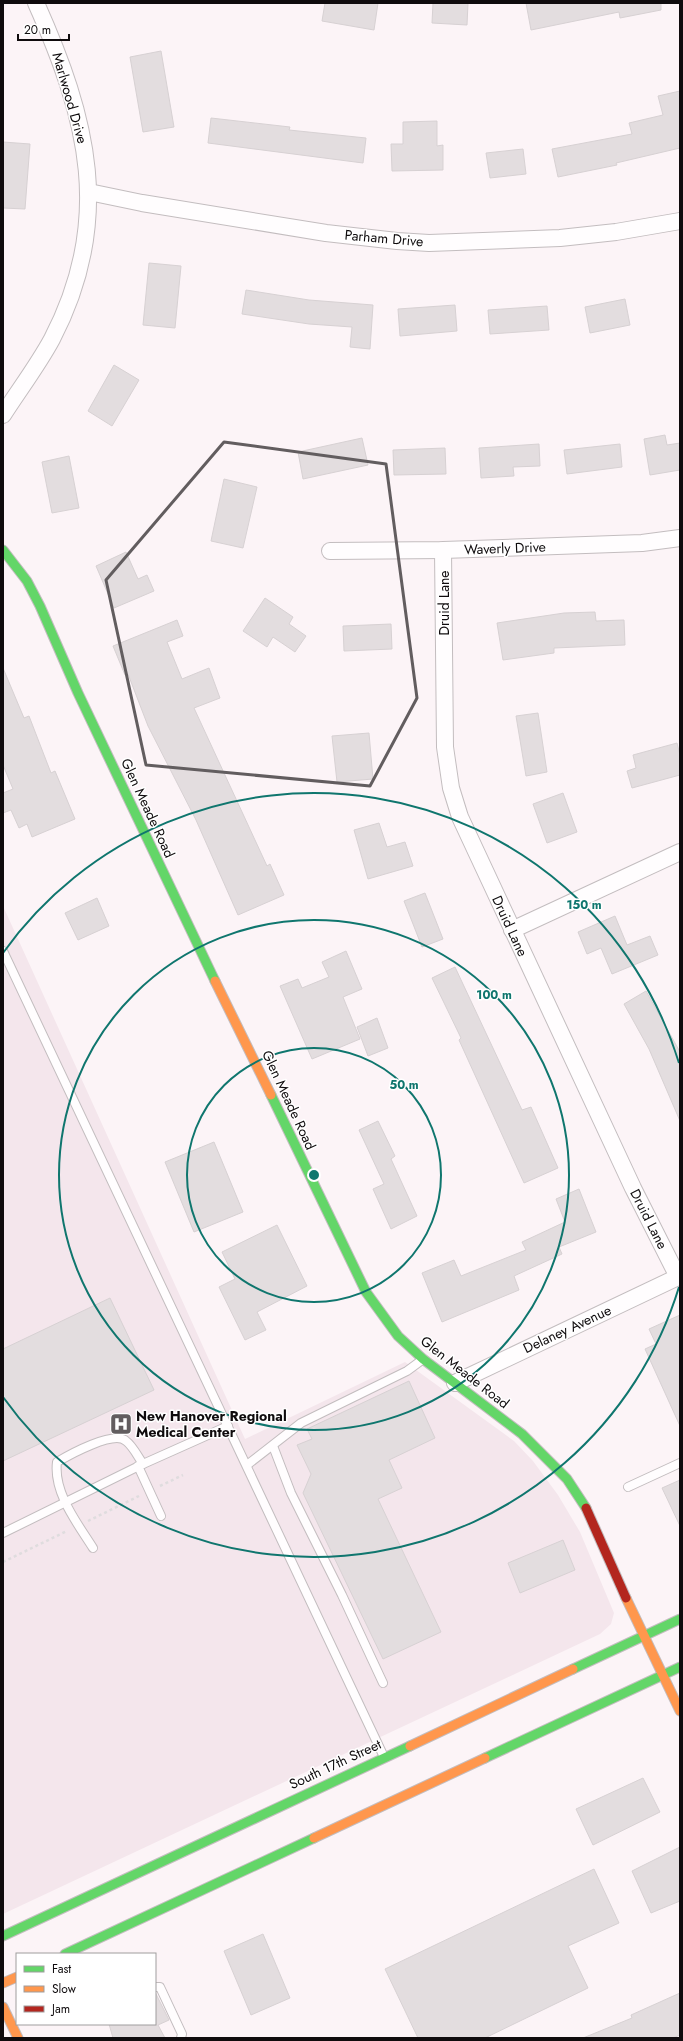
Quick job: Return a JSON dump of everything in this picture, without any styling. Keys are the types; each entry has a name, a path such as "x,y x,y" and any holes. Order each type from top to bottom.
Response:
{"main road":[{"name":"Glen Meade Road","path":"3,550 27,581 40,606 78,693 181,911 254,1059 351,1264 378,1311 398,1336 423,1360 522,1434 567,1479 586,1508 680,1711"},
{"name":"South 17th Street","path":"3,1936 680,1619"},
{"path":"68,1953 680,1667"},
{"path":"3,1983 16,1976"},
{"path":"3,2007 18,2038"}],"street":[{"name":"Marlwood Drive","path":"3,415 52,339 76,284 82,261 88,225 89,192 82,131 70,88 51,36 36,3"},
{"name":"Parham Drive","path":"89,192 142,203 318,232 429,243 560,238 616,232 680,221"},
{"name":"Waverly Drive","path":"330,551 444,550 642,543 680,538"},
{"name":"Druid Lane","path":"444,550 445,747 451,788 460,817 633,1188 679,1276"},
{"path":"512,930 680,852"},
{"name":"Delaney Avenue","path":"455,1383 679,1276"}],"lane":[{"path":"3,951 384,1757"},
{"path":"247,1466 302,1422 407,1371 423,1360"},
{"path":"3,1533 140,1465 228,1426"},
{"path":"93,1548 66,1502 58,1482 56,1469 57,1462 63,1458 112,1437 118,1437 126,1440 140,1465 149,1491 161,1516"},
{"path":"273,1446 291,1493 342,1595 383,1683"},
{"path":"628,1487 680,1463"},
{"path":"156,1987 160,1987 182,2034 181,2038"}],"path":[{"path":"3,1562 183,1475"}],"highlighted area":[{"path":"224,442 386,464 417,698 370,786 146,765 106,580"}],"shaded area":[{"name":"New Hanover Regional Medical Center","path":"3,906 245,1439 405,1362 514,1441 533,1461 558,1495 580,1532 614,1613 611,1624 600,1634 3,1914"}],"building":[{"path":"325,3 378,3 374,30 322,21"},
{"path":"433,3 468,3 467,25 432,23"},
{"path":"526,3 661,3 661,10 620,18 619,12 531,30"},
{"path":"161,51 174,127 143,132 130,57"},
{"path":"680,91 680,148 616,163 617,165 558,177 552,149 632,134 629,123 663,115 658,96"},
{"path":"211,118 290,127 289,130 366,138 363,163 208,143"},
{"path":"437,121 437,146 443,145 443,170 392,171 391,144 403,144 403,122"},
{"path":"3,142 30,144 25,209 3,208"},
{"path":"523,149 526,174 490,178 486,153"},
{"path":"149,263 181,266 175,328 143,325"},
{"path":"246,290 309,300 373,305 370,349 350,347 352,327 309,324 242,314"},
{"path":"625,299 630,325 590,333 585,307"},
{"path":"455,305 457,331 400,336 398,309"},
{"path":"547,306 549,330 490,334 488,310"},
{"path":"114,365 139,380 112,426 88,411"},
{"path":"665,435 667,445 680,443 680,470 650,475 644,439"},
{"path":"362,438 368,465 303,479 298,452"},
{"path":"539,444 540,466 513,467 514,476 481,478 479,448"},
{"path":"620,444 622,467 567,474 564,450"},
{"path":"445,448 446,474 394,475 393,450"},
{"path":"69,456 79,508 52,513 42,462"},
{"path":"224,479 257,487 243,548 211,541"},
{"path":"126,552 138,579 147,575 154,591 114,608 96,566"},
{"path":"265,598 293,617 289,624 306,636 295,652 273,637 267,647 243,631"},
{"path":"595,612 596,621 624,620 625,645 554,648 554,653 503,660 497,623 564,613"},
{"path":"177,620 183,636 167,642 182,679 209,668 220,698 194,708 267,866 270,864 284,895 238,915 196,820 148,726 128,674 125,675 113,646"},
{"path":"391,624 392,649 344,651 343,626"},
{"path":"3,668 24,718 29,716 51,773 55,771 75,819 32,837 27,824 19,828 11,810 3,813 3,793 13,789 3,765"},
{"path":"538,713 547,772 526,776 516,716"},
{"path":"369,733 373,779 337,782 332,736"},
{"path":"677,743 680,755 680,775 632,788 627,771 636,768 633,755"},
{"path":"563,793 577,832 547,843 533,804"},
{"path":"379,823 387,847 405,842 413,866 368,879 354,830"},
{"path":"425,893 443,939 422,947 404,901"},
{"path":"97,898 109,926 78,940 65,913"},
{"path":"615,916 627,945 650,936 658,955 612,974 601,948 587,954 578,932"},
{"path":"346,951 362,989 343,997 360,1039 312,1059 280,986 298,979 302,988 329,977 322,962"},
{"path":"455,967 522,1110 531,1107 558,1168 524,1183 459,1040 461,1038 432,978"},
{"path":"646,991 680,1052 680,1121 649,1049 624,1004"},
{"path":"377,1018 388,1048 368,1056 357,1027"},
{"path":"378,1121 395,1156 391,1159 417,1216 391,1229 373,1189 384,1184 359,1130"},
{"path":"214,1142 243,1212 194,1232 165,1162"},
{"path":"579,1189 596,1232 559,1247 562,1254 514,1276 519,1290 442,1322 422,1273 454,1260 461,1276 526,1250 522,1242 565,1222 556,1199"},
{"path":"277,1225 307,1286 257,1312 266,1330 245,1340 219,1287 235,1279 222,1252"},
{"path":"110,1298 154,1390 3,1461 3,1349"},
{"path":"680,1315 680,1426 645,1349 656,1344 649,1329"},
{"path":"409,1381 435,1438 389,1460 402,1488 378,1499 441,1632 383,1659 303,1493 311,1474 297,1445 312,1439 307,1429"},
{"path":"680,1480 680,1526 662,1488"},
{"path":"563,1540 575,1570 520,1593 508,1563"},
{"path":"643,1778 660,1812 593,1845 576,1809"},
{"path":"680,1847 680,1901 651,1913 632,1871"},
{"path":"594,1869 619,1923 568,1946 588,1988 485,2038 418,2038 385,1969"},
{"path":"263,1934 290,1998 251,2015 224,1951"},
{"path":"680,1993 680,2035 673,2038 583,2038 632,2018 631,2015"},
{"path":"156,1994 169,2020 158,2025 165,2038 113,2038 109,2025 156,2025"}],"traffic: fast":[{"path":"3,550 27,581 40,606 78,693 215,981"},
{"path":"271,1095 366,1292 398,1336 423,1359 522,1434 567,1479 586,1508"},
{"path":"573,1669 680,1619"},
{"path":"485,1758 680,1667"},
{"path":"3,1936 410,1746"},
{"path":"67,1953 314,1838"}],"traffic: slow":[{"path":"215,981 271,1095"},
{"path":"626,1598 680,1711"},
{"path":"410,1746 573,1669"},
{"path":"314,1838 485,1758"},
{"path":"3,1983 16,1977"},
{"path":"3,2007 18,2038"}],"traffic: jam":[{"path":"586,1508 626,1598"}],"place":[{"name":"New Hanover Regional Medical Center","path":"121,1424"}]}
